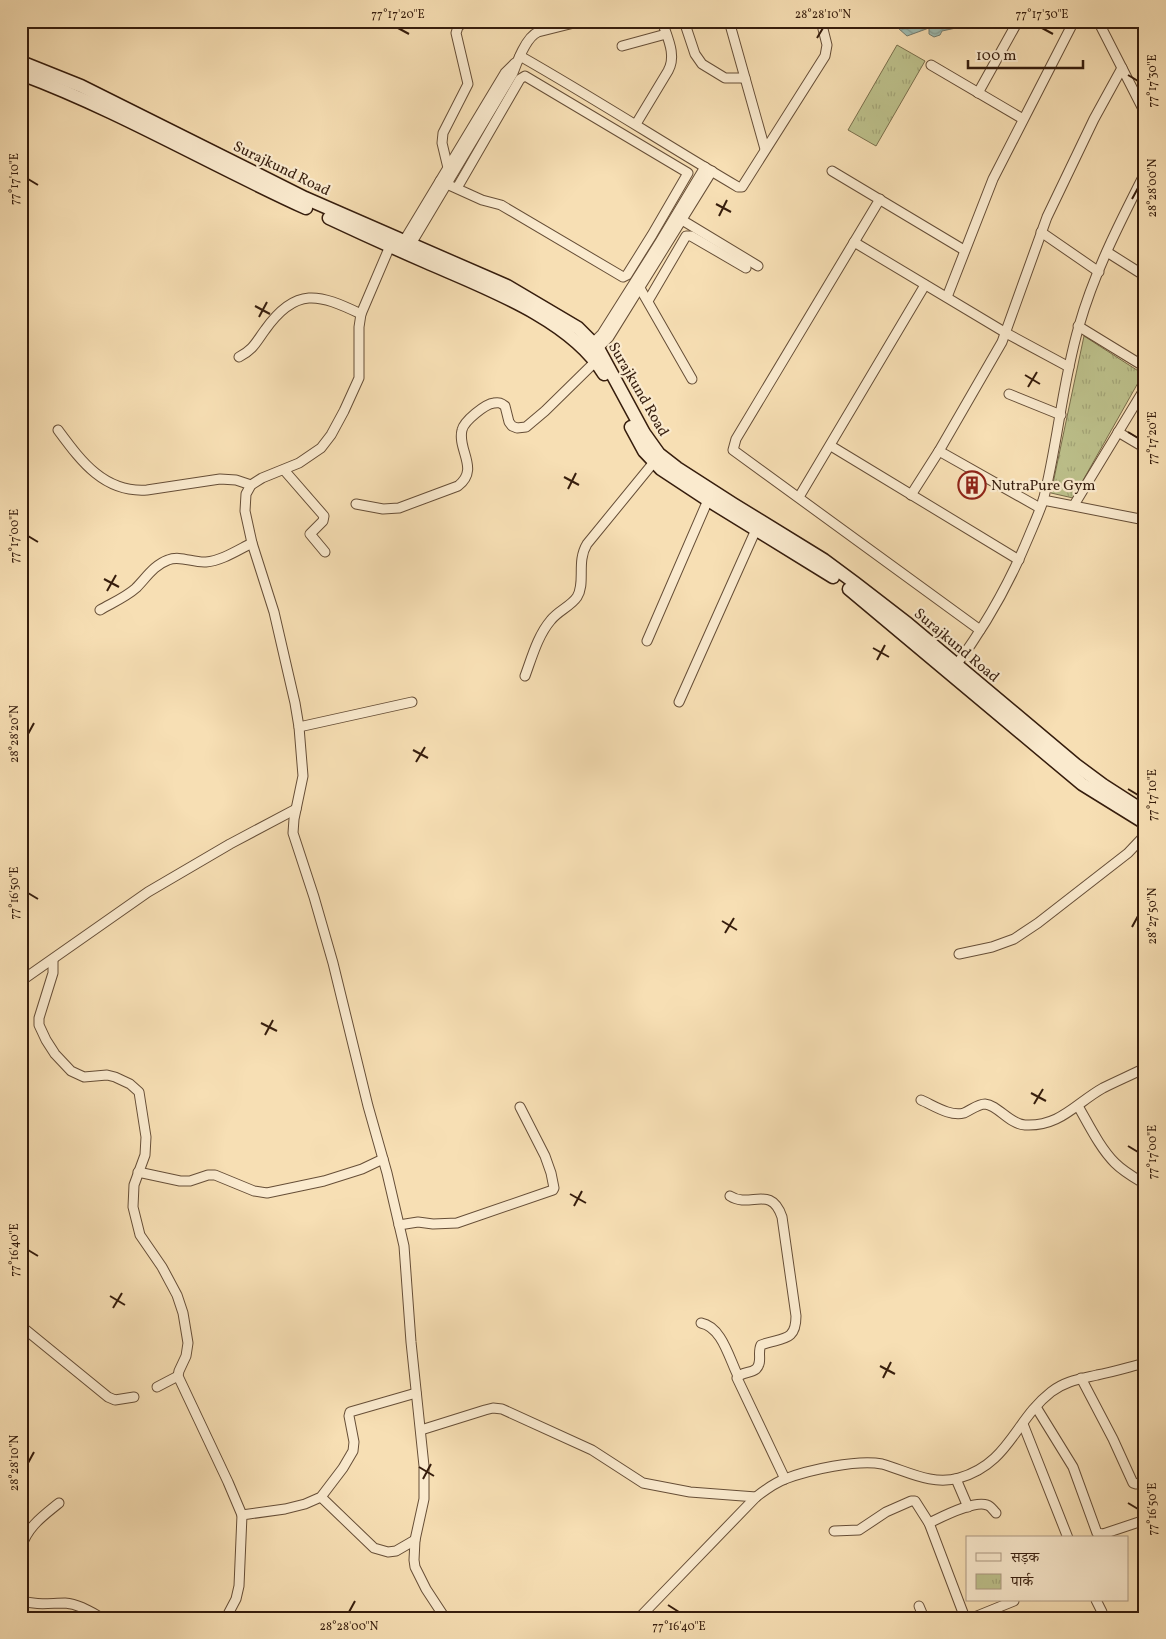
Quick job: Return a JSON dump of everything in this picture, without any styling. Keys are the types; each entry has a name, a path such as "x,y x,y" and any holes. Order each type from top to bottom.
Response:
{"main road":[{"name":"Surajkund Road","path":"21,62 81,86 512,300 547,321 593,352 648,441 660,454 842,583 1088,775 1145,812"},
{"name":"Surajkund Road","path":"21,74 94,104 274,193 402,247"},
{"name":"Surajkund Road","path":"593,352 640,444 654,462 708,500 759,525"},
{"name":"Surajkund Road","path":"953,669 1082,784 1145,823"}],"street":[{"path":"448,168 442,143 443,133 468,84 456,33 458,27 464,21"},
{"path":"445,1618 426,1589 415,1567 414,1560 414,1540 424,1499 424,1466 416,1393 406,1260 400,1225 368,1106 333,963 294,833 293,826 303,776 300,727 274,612 246,521 245,504 246,494 251,485 262,478 299,463 321,448 331,435 359,378 358,327 361,314 513,73 531,36 535,33 582,21"},
{"path":"636,124 670,67 672,54 662,21"},
{"path":"684,21 695,54 702,64 725,78 745,78"},
{"path":"730,21 766,149"},
{"path":"519,59 636,124 738,187 742,187 825,56 827,46 822,21"},
{"path":"978,93 1018,21"},
{"path":"947,297 993,179 1074,21"},
{"path":"1098,21 1145,113"},
{"path":"622,46 666,34"},
{"path":"444,182 448,168 505,72 519,59"},
{"path":"931,64 1024,118"},
{"path":"911,495 939,452 1006,333 1041,232 1094,119 1122,68"},
{"path":"444,182 482,200 501,205 621,277 627,275 687,176 687,173 525,76 520,79 457,188"},
{"path":"638,284 660,242 679,218 708,169"},
{"path":"832,171 964,250"},
{"path":"953,669 980,630 1019,560 1042,504 1078,326 1107,252 1145,173"},
{"path":"880,199 734,444 733,450 980,630"},
{"path":"356,504 382,509 399,508 458,486 467,474 467,462 461,437 462,428 468,420 490,404 498,402 505,406 512,426 517,428 526,427 545,411 593,352 602,334 672,236 679,218"},
{"path":"679,218 758,266"},
{"path":"1041,232 1099,272"},
{"path":"652,235 660,242"},
{"path":"672,236 683,242"},
{"path":"648,301 686,236 691,236 746,268"},
{"path":"854,242 1006,333 1069,367"},
{"path":"1107,252 1145,276"},
{"path":"638,284 692,380"},
{"path":"799,497 925,285"},
{"path":"239,357 253,348 277,315 286,307 302,298 312,297 326,300 361,314"},
{"path":"1078,326 1145,367"},
{"path":"1074,505 1145,388"},
{"path":"1009,394 1061,414"},
{"path":"58,430 82,461 104,480 122,488 137,491 220,479 236,480 251,485"},
{"path":"1118,432 1145,448"},
{"path":"831,446 1019,560"},
{"path":"939,452 1042,504 1074,505 1145,520"},
{"path":"525,676 546,626 556,614 577,596 580,588 581,556 586,544 654,462"},
{"path":"284,470 324,516 323,521 310,534 325,552"},
{"path":"647,641 708,500"},
{"path":"679,702 759,525"},
{"path":"100,610 136,588 155,568 166,560 180,558 197,562 210,562 252,543"},
{"path":"300,727 412,702"},
{"path":"21,981 148,892 230,844 296,809"},
{"path":"960,954 992,947 1014,939 1038,923 1121,859 1145,835"},
{"path":"53,960 53,973 39,1018 40,1030 55,1054 75,1074 90,1077 111,1076 137,1090 140,1095 146,1137 145,1155 134,1185 132,1201 138,1229 143,1242 162,1268 177,1296 188,1336 188,1351 178,1376 242,1515 239,1586 236,1599 226,1618"},
{"path":"921,1100 948,1112 958,1114 982,1104 989,1104 1010,1120 1026,1125 1036,1125 1049,1122 1078,1106 1103,1088 1145,1068"},
{"path":"1078,1106 1115,1163 1122,1170 1145,1184"},
{"path":"400,1225 418,1222 433,1224 457,1223 553,1190 549,1166 520,1107"},
{"path":"138,1172 190,1181 208,1175 215,1176 254,1191 267,1193 324,1181 362,1169 383,1159"},
{"path":"730,1196 734,1199 745,1201 759,1198 766,1199 776,1204 780,1211 796,1316 793,1333 783,1340 761,1345 758,1366 738,1376"},
{"path":"701,1323 708,1324 717,1332 738,1376 739,1384 785,1479"},
{"path":"21,1326 108,1397 114,1400 134,1397"},
{"path":"639,1618 756,1497 785,1479 811,1472 866,1462 882,1464 931,1480 956,1479 979,1470 1003,1451 1036,1407 1058,1387 1081,1378 1145,1363"},
{"path":"157,1387 178,1376"},
{"path":"1081,1378 1113,1439 1133,1483 1145,1481"},
{"path":"242,1515 285,1509 305,1504 321,1497 353,1452 354,1442 349,1416 350,1412 416,1393"},
{"path":"1036,1407 1073,1467 1097,1533 1102,1534 1145,1520"},
{"path":"421,1430 485,1410 493,1408 502,1409 592,1450 643,1483 690,1492 756,1497"},
{"path":"1023,1424 1067,1536"},
{"path":"956,1479 968,1506"},
{"path":"321,1497 374,1548 388,1552 396,1551 414,1540"},
{"path":"834,1531 859,1530 886,1512 914,1501 929,1523 965,1618"},
{"path":"21,1548 32,1526 60,1504"},
{"path":"929,1523 968,1506 979,1504 987,1505 996,1513"},
{"path":"21,1600 43,1605 66,1603 75,1605 102,1618"},
{"path":"972,1618 1012,1602"},
{"path":"1097,1602 1102,1612 1101,1618"},
{"path":"919,1606 924,1618"}],"green space":[{"path":"897,45 925,61 876,146 848,130"},
{"path":"1084,336 1143,374 1073,498 1051,493"}],"water":[{"path":"890,21 955,21 956,28 942,31 940,35 934,37 929,34 929,28 907,36"}],"place":[{"name":"NutraPure Gym","path":"972,485"}]}
